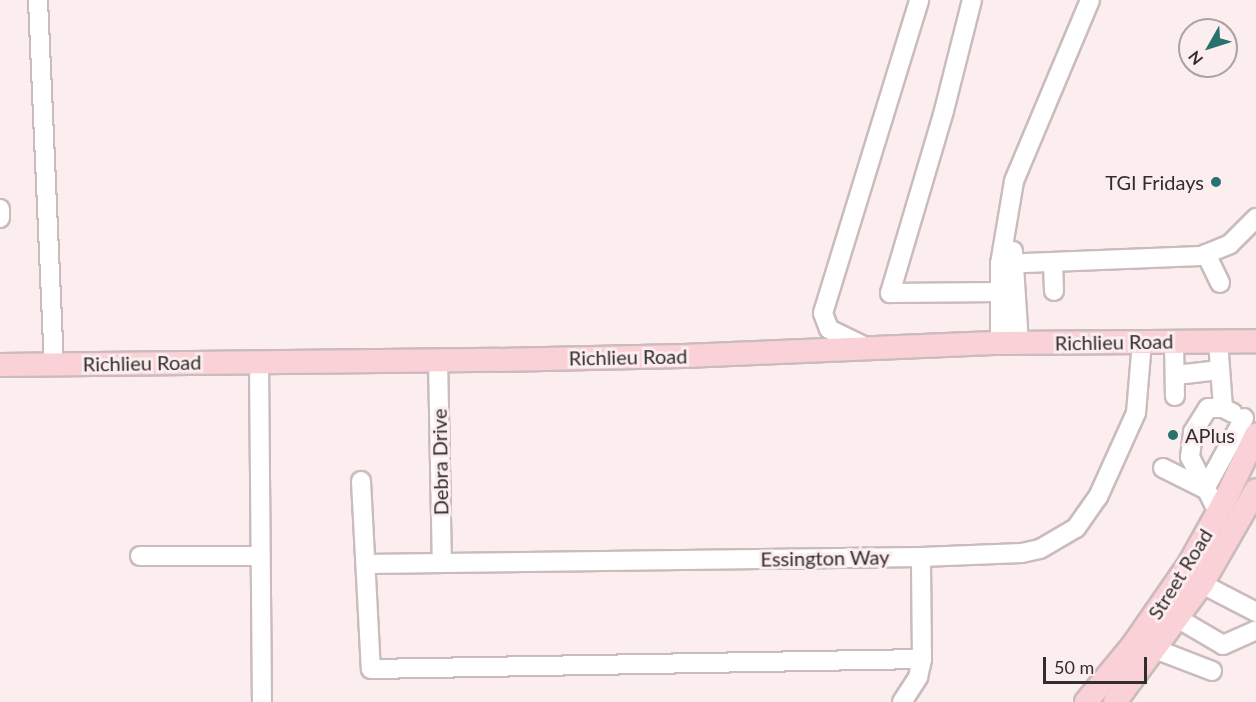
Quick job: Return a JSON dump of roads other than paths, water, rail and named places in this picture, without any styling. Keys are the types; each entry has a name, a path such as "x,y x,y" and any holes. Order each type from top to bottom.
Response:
{"main road":[{"name":"Richlieu Road","path":"0,365 684,356 1010,343 1256,341"},
{"name":"Street Road","path":"1086,702 1156,615 1190,564 1218,512 1252,426"},
{"name":"Street Road","path":"1115,702 1202,584 1256,490"},
{"path":"1137,702 1139,684 1151,654"}],"street":[{"path":"38,0 54,363"},
{"path":"866,347 829,329 823,314 919,0"},
{"path":"972,0 944,111 890,293 1000,292"},
{"path":"1010,343 1008,214 1014,181 1090,0"},
{"path":"0,209 0,218"},
{"path":"1007,264 1180,258 1206,254 1230,244 1256,218"},
{"path":"1206,254 1220,283"},
{"path":"1053,262 1054,291"},
{"path":"1007,264 1000,292 1010,343"},
{"name":"Essington Way","path":"366,564 921,557 1040,549 1076,528 1098,497 1136,413 1142,341"},
{"path":"1174,341 1175,396"},
{"path":"1218,341 1223,408"},
{"name":"Debra Drive","path":"438,360 442,563"},
{"path":"259,362 262,702"},
{"path":"1176,375 1220,370"},
{"path":"1205,489 1252,426 1223,408 1208,408 1193,432 1190,457 1205,489 1218,512"},
{"path":"1163,468 1205,489"},
{"path":"361,481 371,669 922,659"},
{"path":"140,556 259,556"},
{"path":"902,702 918,677 922,659 921,557"},
{"path":"1202,584 1256,612"},
{"path":"1177,618 1223,645 1251,637"},
{"path":"1151,654 1212,671"}],"place":[{"name":"TGI Fridays","path":"1216,182"},
{"name":"APlus","path":"1173,435"}]}
